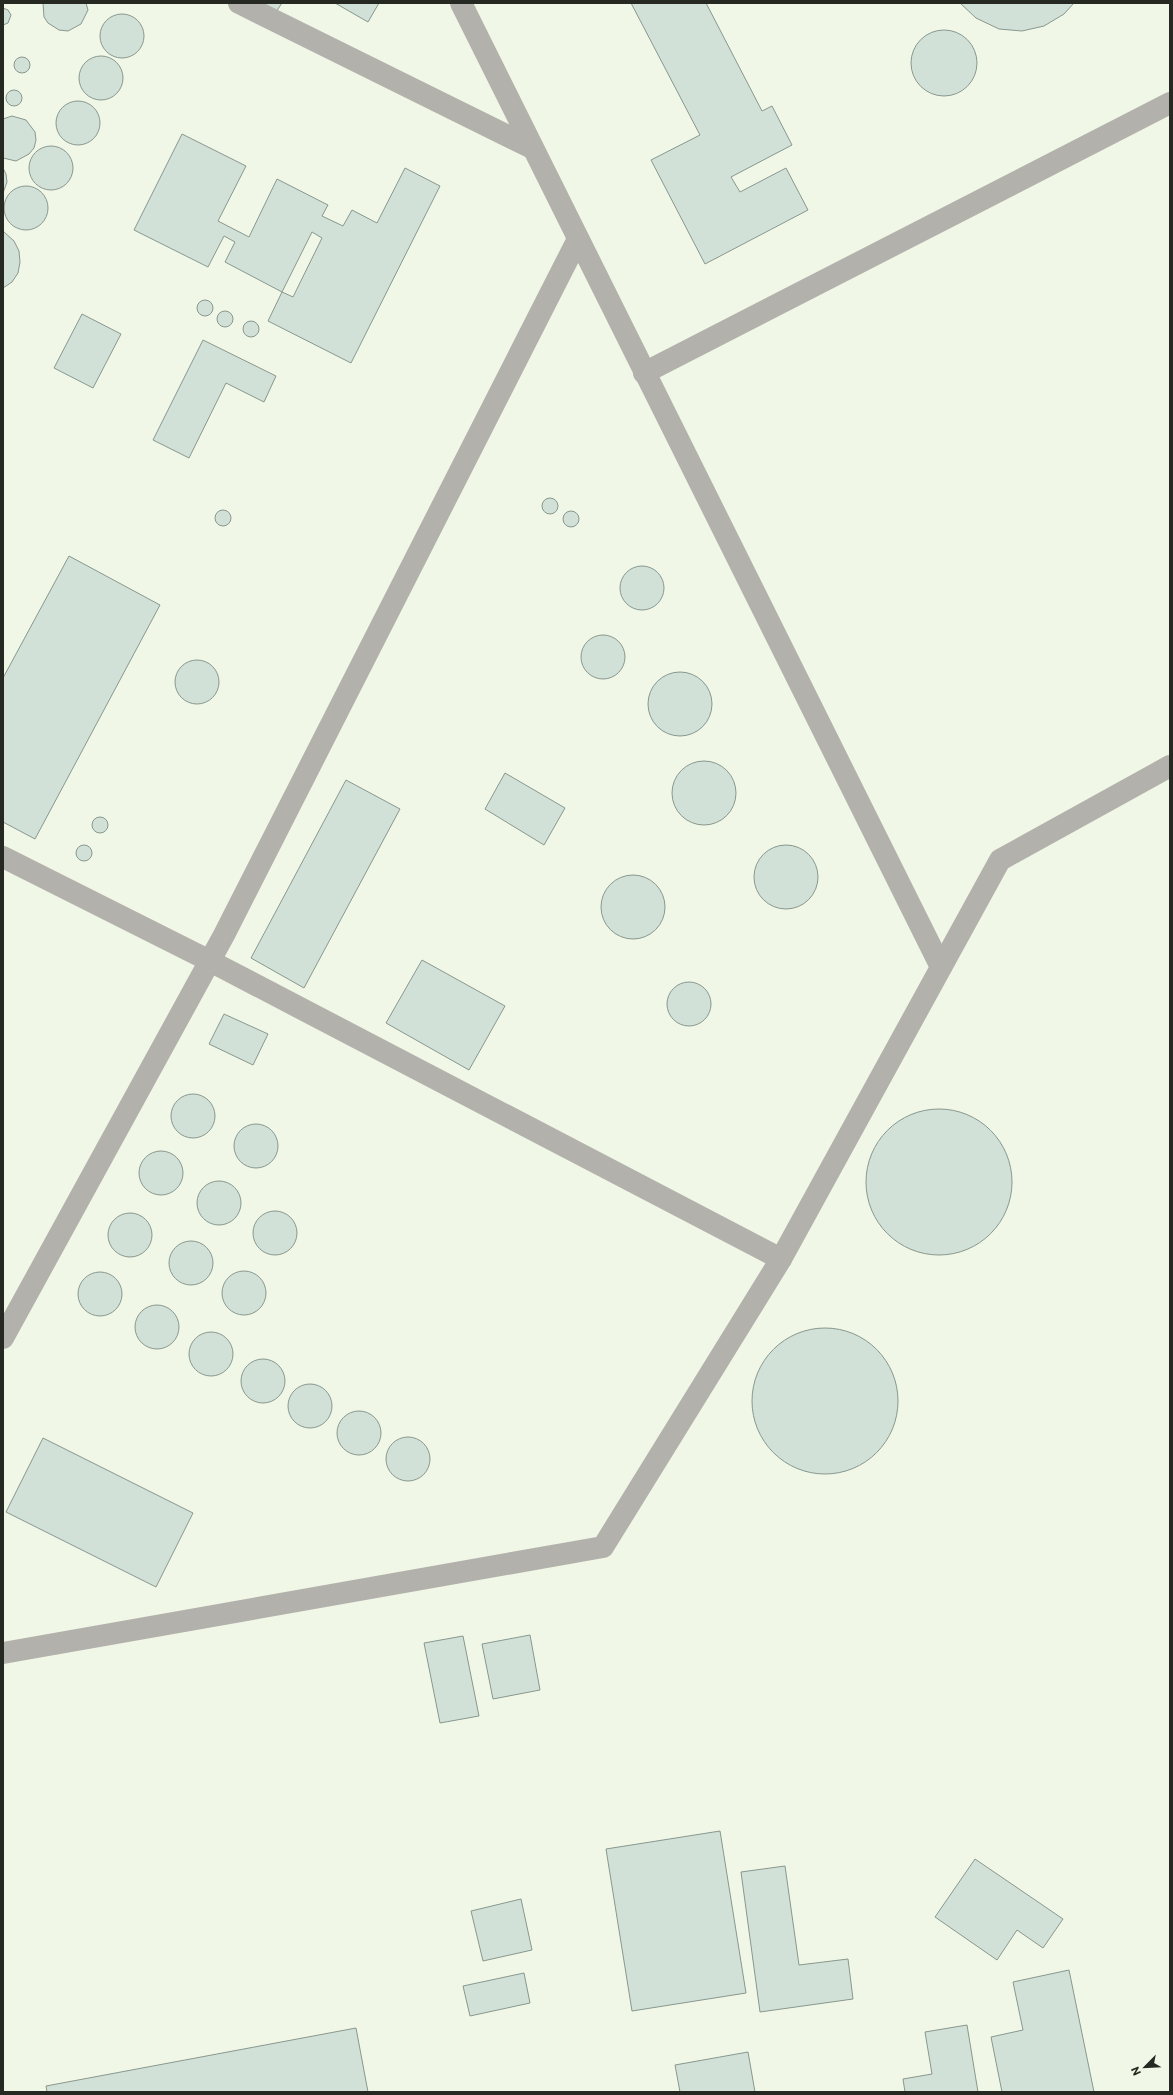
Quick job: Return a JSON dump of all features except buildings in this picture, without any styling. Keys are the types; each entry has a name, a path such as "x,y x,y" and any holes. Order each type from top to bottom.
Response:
{"street":[{"path":"239,3 532,148"},
{"path":"461,3 940,967"},
{"path":"644,373 1170,103"},
{"path":"3,1338 210,961 578,239"},
{"path":"3,1653 603,1547 781,1259 1000,860 1170,766"},
{"path":"3,856 210,961 781,1259"}]}
